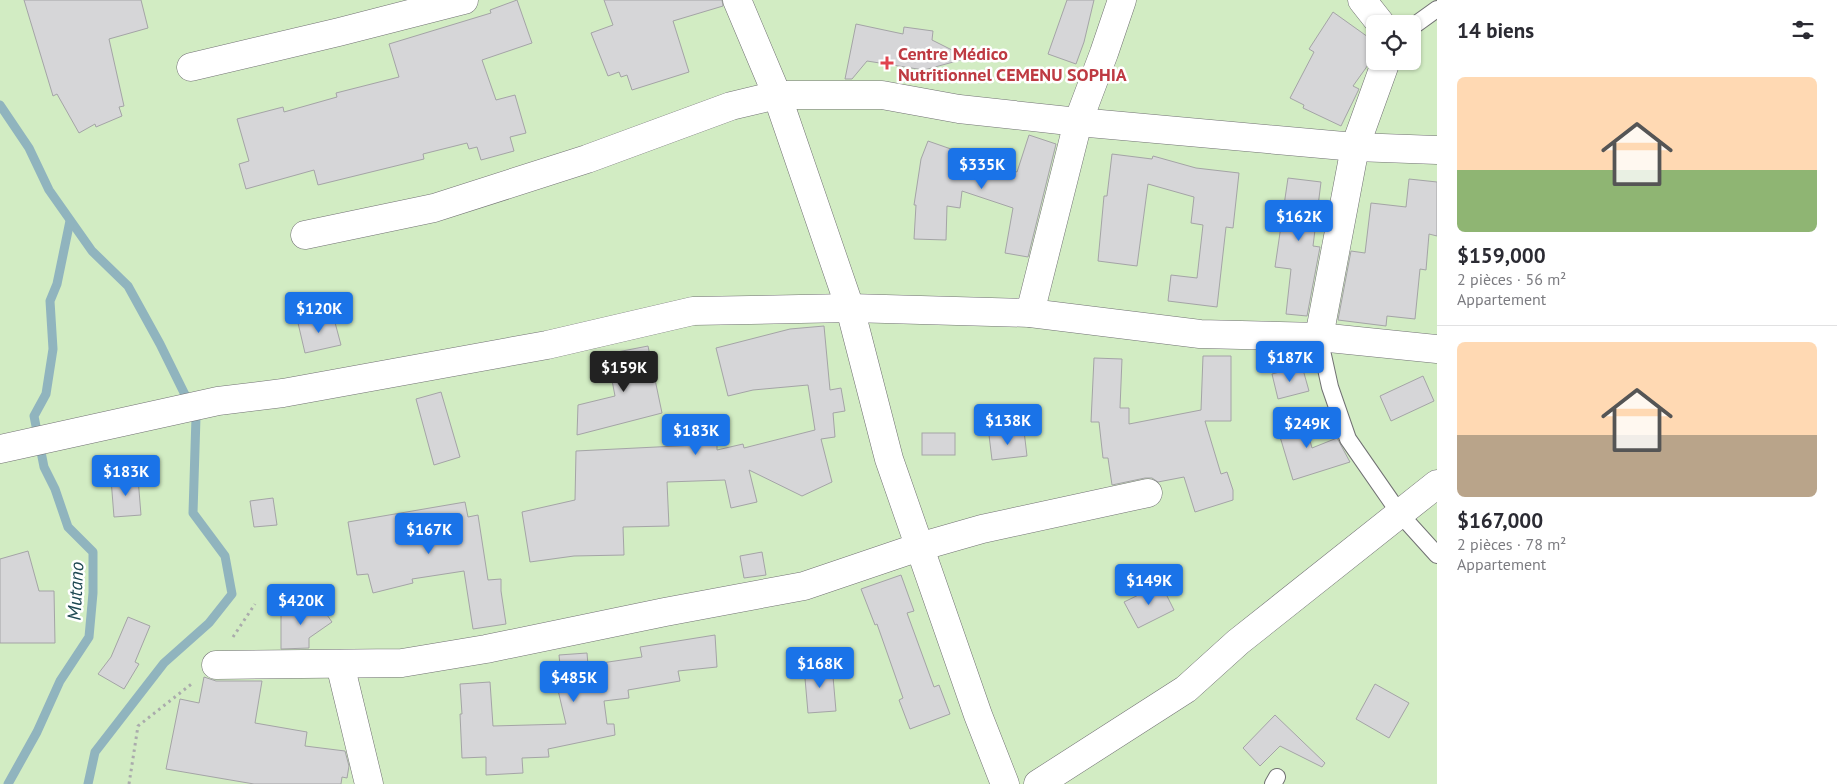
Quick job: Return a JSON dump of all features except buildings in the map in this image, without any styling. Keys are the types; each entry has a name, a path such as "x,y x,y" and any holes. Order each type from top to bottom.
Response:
{"street":[{"path":"191,67 464,0"},
{"path":"737,0 777,95 850,308 889,459 978,715 1005,784"},
{"path":"1030,313 1078,122 1122,0"},
{"path":"1362,0 1374,15"},
{"path":"1319,337 1355,147 1383,70"},
{"path":"305,234 434,208 587,159 731,106 777,95 882,96 959,109 1078,122 1355,147 1437,150"},
{"path":"0,449 218,401 283,393 547,345 693,311 850,308 1030,313 1200,334 1319,337 1437,349"},
{"path":"1038,784 1186,689 1238,642 1437,484"},
{"path":"216,664 402,663 486,649 665,612 804,586 919,547 982,529 1148,493"},
{"path":"340,664 369,784"}],"lane":[{"path":"1421,21 1437,9"},
{"path":"1319,337 1330,387 1348,439 1400,514 1437,555"}],"path":[{"path":"129,784 138,726 216,664 255,604"}],"green space":[{"path":"0,0 1437,0 1437,784 0,784"}],"waterway":[{"path":"0,105 29,148 49,190 92,251 128,286 160,344 196,417 193,513 225,556 232,594 209,623 164,663 95,752 88,784"},
{"name":"Mutano","path":"8,784 37,732 60,681 89,637 93,593 93,552 68,527 55,489 44,467 34,416 46,394 53,349 50,301 57,284 70,221"}],"place":[{"name":"Centre Médico Nutritionnel CEMENU SOPHIA","path":"887,63"}]}
